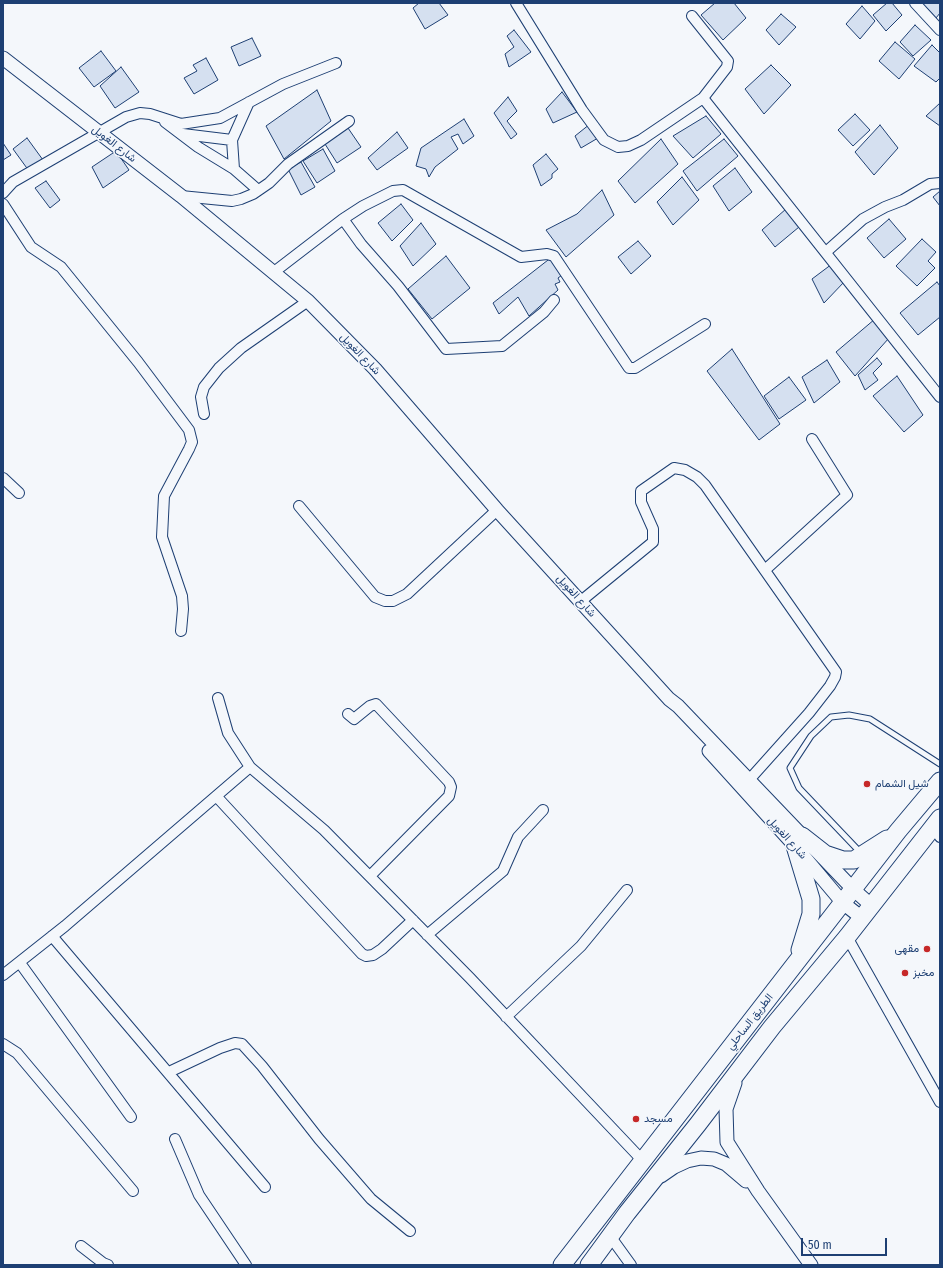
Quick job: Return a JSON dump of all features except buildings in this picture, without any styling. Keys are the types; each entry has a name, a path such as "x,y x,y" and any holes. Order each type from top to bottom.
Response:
{"highway":[{"name":"الطريق الساحلي","path":"562,1265 898,831 940,781"},
{"name":"الطريق الساحلي","path":"589,1265 651,1182 772,1027 938,827"},
{"path":"799,841 825,854 843,860 854,860 898,831"},
{"path":"795,965 811,914 808,884 799,841"}],"street":[{"path":"516,3 582,110 604,140 611,145 618,147 628,146 641,140 703,98 726,67 728,61 692,16"},
{"path":"915,3 940,30"},
{"name":"شارع الغويل","path":"3,58 180,196 308,301 375,369 497,510 669,699 678,706 749,780 799,841 848,897 867,912"},
{"path":"3,193 13,182 126,117 140,113 181,124 203,122 220,118 283,84 336,63"},
{"path":"703,98 940,397"},
{"path":"234,169 232,140 249,102"},
{"path":"158,117 234,169 258,190"},
{"path":"180,196 232,201 241,199 258,190 288,164 348,121"},
{"path":"181,134 232,140"},
{"path":"826,252 863,219 884,207 903,200 930,184 940,183"},
{"path":"274,272 343,219 387,194 396,190 403,190 521,257 548,254 554,256 629,368 634,368 705,324"},
{"path":"3,204 31,247 61,267 138,362 189,430 192,442 190,449 164,496 162,537 182,596 183,609 181,631"},
{"path":"343,219 361,244 398,286 446,349 502,346 544,312 554,300"},
{"path":"204,414 201,397 204,387 219,368 241,348 308,301"},
{"path":"764,570 847,495 812,439"},
{"path":"581,601 653,542 653,529 641,502 641,491 674,468 685,470 697,477 705,485 836,672 830,686 809,713 749,780"},
{"path":"3,478 20,492"},
{"path":"299,506 375,597 385,601 393,601 407,594 497,510"},
{"path":"218,698 228,733 250,767 324,830 370,876 643,1161"},
{"name":"شارع الغويل","path":"669,699 675,713 799,841"},
{"path":"348,714 352,719 355,719 370,706 376,704 449,782 451,786 449,796 370,876"},
{"path":"3,975 20,963 217,797 250,767"},
{"path":"217,797 362,954 366,956 373,955 382,949 413,920"},
{"path":"428,935 504,871 518,837 543,810"},
{"path":"506,1017 581,946 627,890"},
{"path":"52,936 94,988 168,1072 264,1187"},
{"path":"847,937 940,1102"},
{"path":"20,963 131,1117"},
{"path":"168,1072 220,1048 235,1043 242,1044 262,1066 319,1139 371,1199 410,1231"},
{"path":"3,1044 17,1053 133,1191"},
{"path":"743,1065 726,1108 725,1130 727,1142 758,1191 810,1265"},
{"path":"175,1139 199,1195 246,1265"},
{"path":"651,1182 674,1167 687,1161 702,1158 714,1159 726,1164 758,1191"},
{"path":"610,1236 631,1265"},
{"path":"81,1246 103,1263 108,1265"}],"lane":[{"path":"863,855 799,788 790,768 811,736 831,717 849,715 870,719 940,764"}],"place":[{"name":"شيل الشمام","path":"867,784"},
{"name":"مقهى","path":"927,949"},
{"name":"مخبز","path":"905,973"},
{"name":"مسجد","path":"636,1119"}]}
